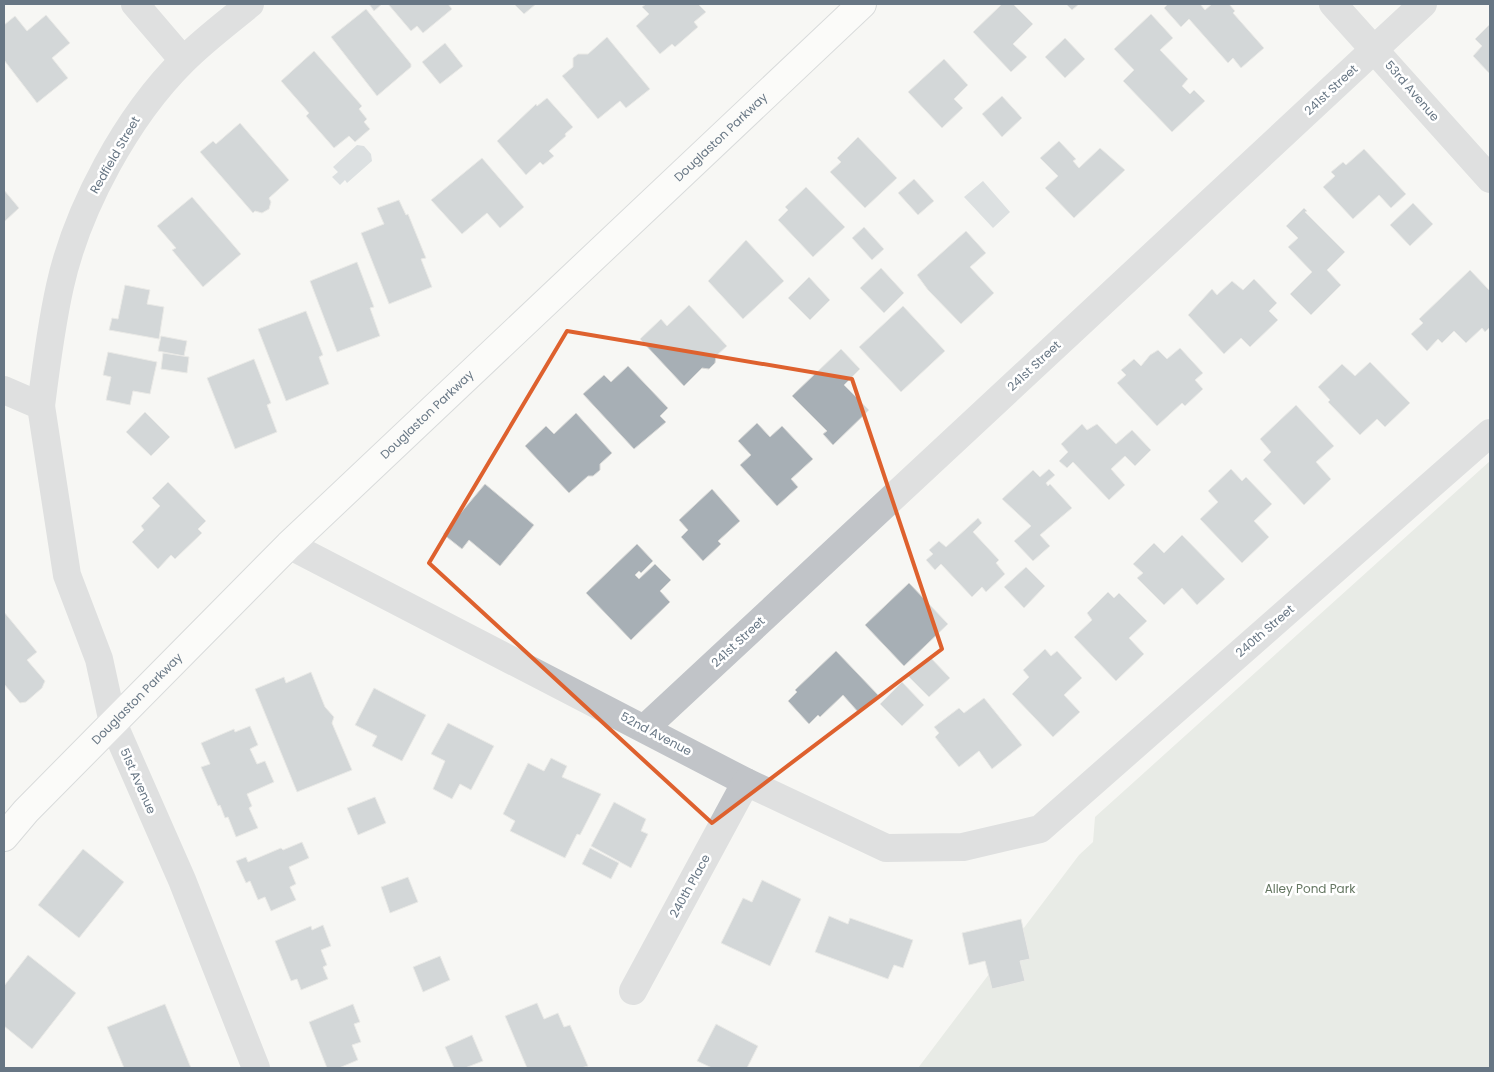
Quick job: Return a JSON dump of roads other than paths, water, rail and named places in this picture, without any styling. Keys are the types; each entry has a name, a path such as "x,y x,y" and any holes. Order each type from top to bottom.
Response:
{"main road":[{"name":"Douglaston Parkway","path":"4,837 113,723 289,545 862,4"}],"street":[{"path":"135,4 184,60"},
{"name":"Redfield Street","path":"41,406 50,335 60,284 76,231 96,184 141,111 184,60 250,4"},
{"name":"53rd Avenue","path":"1333,4 1490,180"},
{"name":"241st Street","path":"645,728 1424,4"},
{"path":"4,390 41,406"},
{"name":"51st Avenue","path":"41,406 67,575 99,659 113,723 182,880 256,1068"},
{"name":"240th Street","path":"1040,828 1490,433"},
{"name":"52nd Avenue","path":"289,545 746,782 886,848 963,847 1040,828"},
{"name":"240th Place","path":"633,991 746,782"}],"park label":[{"name":"Alley Pond Park","path":"1310,889"}]}
